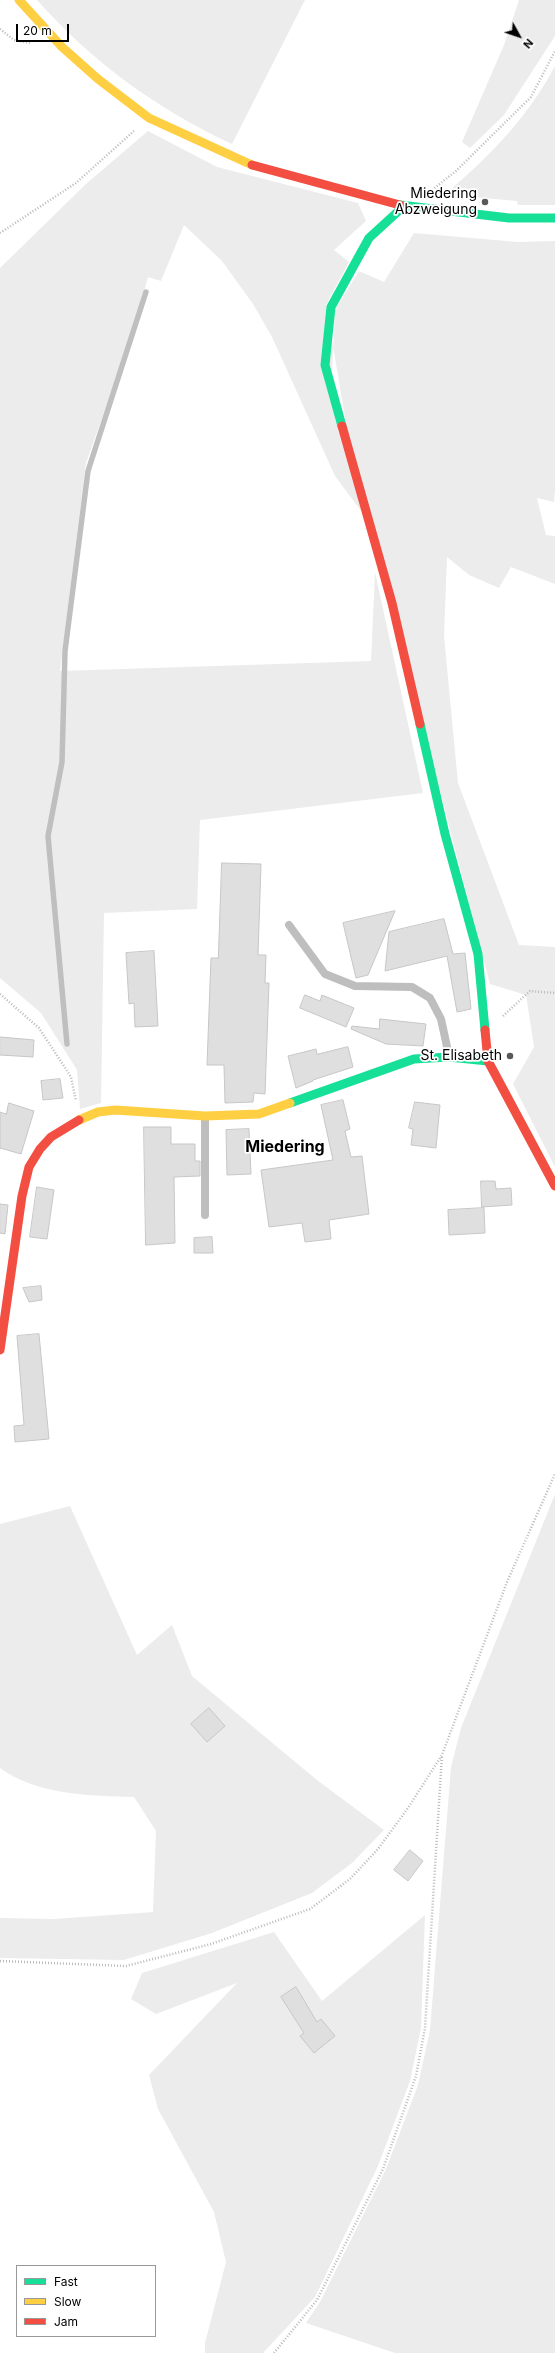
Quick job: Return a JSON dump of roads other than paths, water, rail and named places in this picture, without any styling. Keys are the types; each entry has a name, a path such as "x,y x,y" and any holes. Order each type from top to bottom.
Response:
{"street":[{"path":"19,0 62,47 98,79 149,118 248,164 404,206 509,218 555,218"},
{"path":"404,206 369,238 331,307 325,365 392,603 446,834 478,954 488,1061 555,1186"},
{"path":"0,1350 16,1256 23,1189 29,1167 40,1149 51,1137 80,1119 98,1112 115,1110 205,1116 259,1114 414,1059 449,1057 488,1061"}],"lane":[{"path":"289,924 325,974 354,986 412,987 430,998 441,1019 449,1057"},
{"path":"205,1116 205,1215"}],"waterway":[{"path":"67,1044 48,836 62,762 65,651 88,471 146,292"}],"place":[{"name":"Miedering Abzweigung","path":"485,202"},
{"name":"St. Elisabeth","path":"510,1056"}],"district":[{"name":"Miedering","path":"285,1147"}]}
